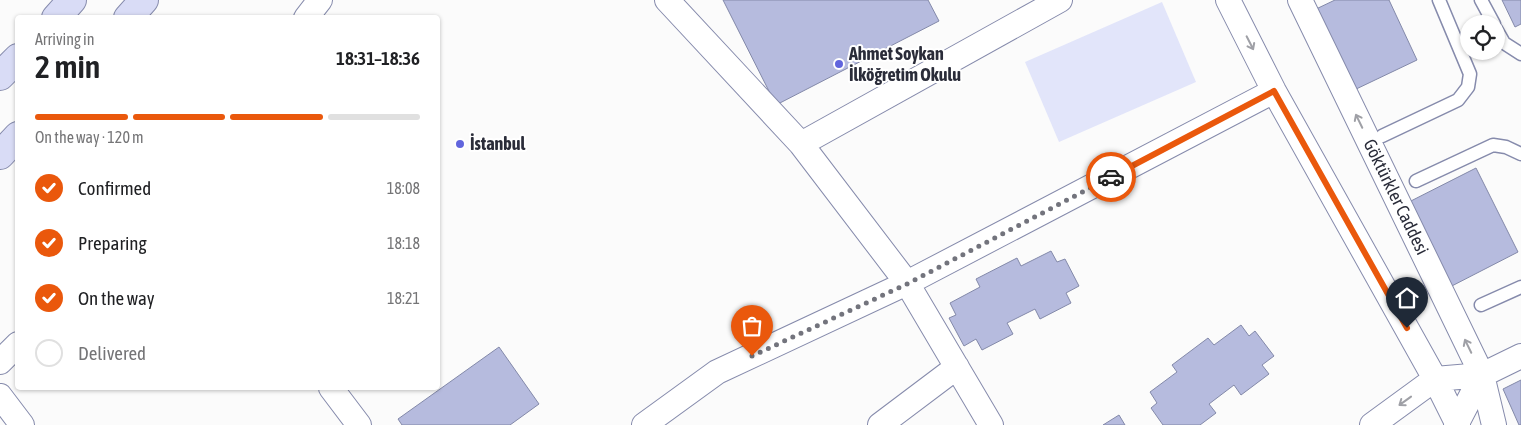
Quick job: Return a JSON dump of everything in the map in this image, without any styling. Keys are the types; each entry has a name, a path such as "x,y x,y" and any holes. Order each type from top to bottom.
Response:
{"street":[{"path":"59,15 72,0"},
{"path":"131,15 144,0"},
{"path":"308,15 320,0"},
{"path":"667,0 801,144 907,284 991,425"},
{"path":"801,144 1060,0"},
{"path":"1228,0 1274,91 1435,379 1457,425"},
{"name":"Göktürkler Caddesi","path":"1300,0 1482,375 1494,425"},
{"path":"0,76 15,61"},
{"path":"644,425 717,372 907,284 1274,91"},
{"path":"0,155 15,139"},
{"path":"0,362 15,347"},
{"path":"1372,425 1435,379 1482,375 1521,356"},
{"path":"880,425 957,367"},
{"path":"1457,425 1482,375"},
{"path":"333,390 359,425"},
{"path":"0,396 22,425"}],"lane":[{"path":"1382,136 1458,100 1468,87 1470,74 1439,0"},
{"path":"1481,0 1489,15"},
{"path":"1505,44 1521,54"},
{"path":"1416,181 1493,145 1521,154"},
{"path":"1481,305 1521,288"}],"shaded area":[{"path":"1162,2 1196,82 1059,142 1025,62"}],"building":[{"name":"Ahmet Soykan İlköğretim Okulu","path":"723,0 928,0 939,21 776,105"},
{"path":"1335,0 1389,0 1417,60 1352,91 1314,10"},
{"path":"1502,0 1521,0 1521,24 1515,27"},
{"path":"1476,168 1518,252 1444,290 1401,206"},
{"path":"1051,251 1057,262 1065,259 1079,286 1066,293 1071,303 1040,319 1035,309 1007,323 1013,334 982,350 976,339 964,346 949,318 956,315 950,303 980,287 976,279 1017,258 1021,266"},
{"path":"1241,325 1249,336 1255,331 1274,356 1262,365 1269,374 1241,395 1234,385 1209,404 1216,413 1200,425 1163,425 1151,408 1157,403 1150,392 1177,372 1172,365 1208,338 1214,345"},
{"path":"499,347 539,404 510,425 402,425 398,419"},
{"path":"1521,380 1521,425 1519,425 1503,389"},
{"path":"1119,415 1125,425 1103,425"}],"way so far":[{"path":"752,356 907,284 1111,177"}],"place":[{"name":"Ahmet Soykan İlköğretim Okulu","path":"839,64"},
{"name":"İstanbul","path":"460,144"}],"route":[{"path":"1111,177 1274,91 1407,328"}]}
